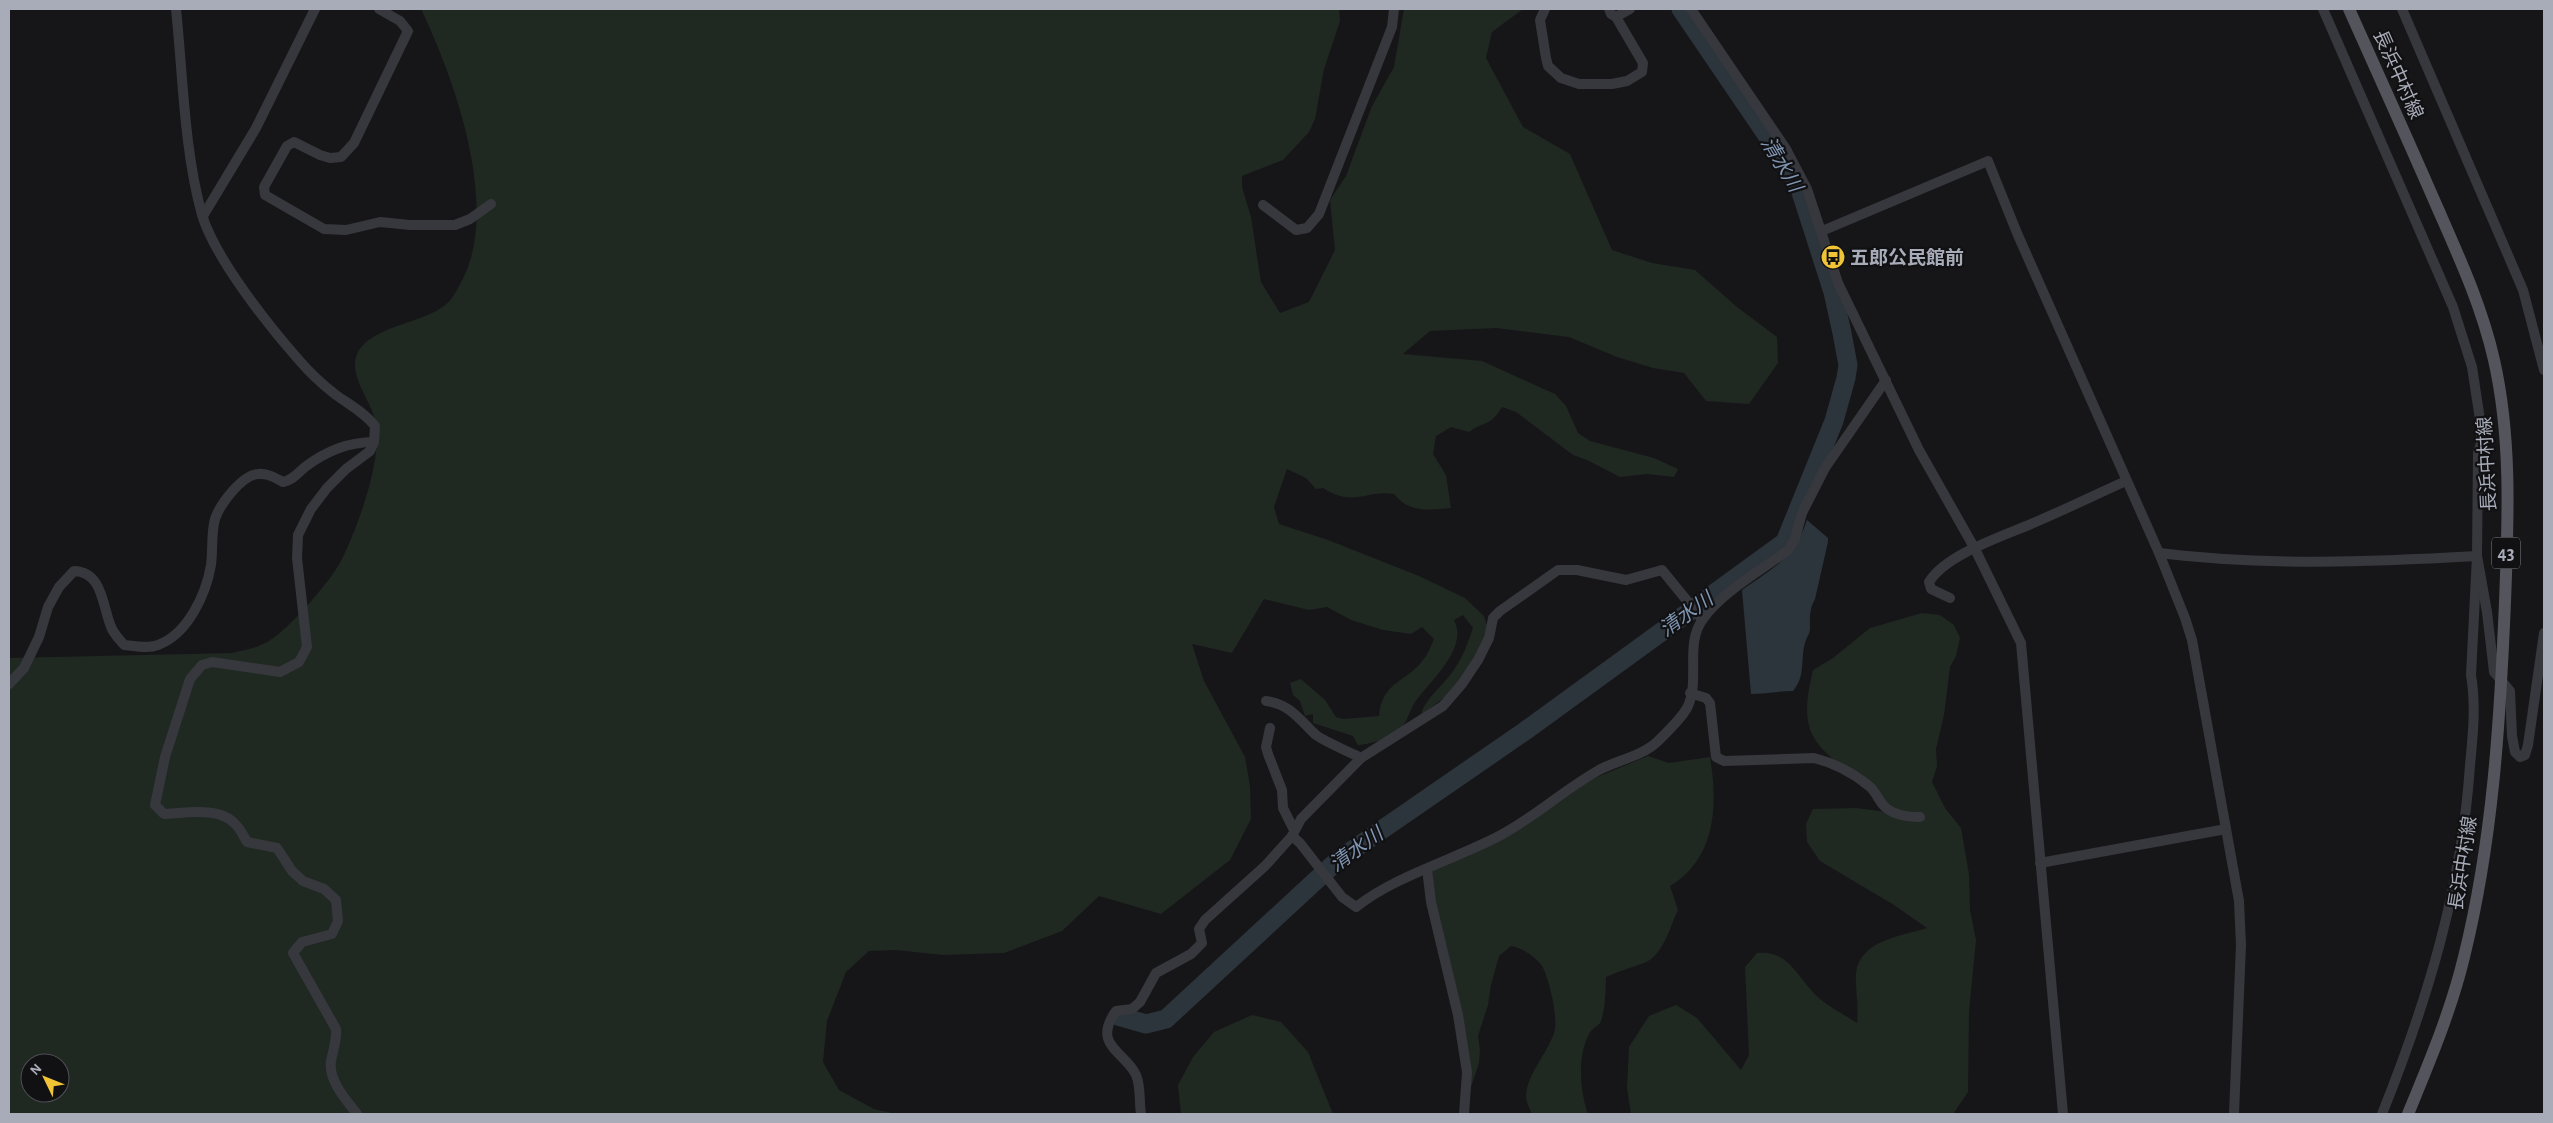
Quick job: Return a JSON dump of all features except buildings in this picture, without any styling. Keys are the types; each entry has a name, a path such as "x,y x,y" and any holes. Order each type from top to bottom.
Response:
{"main road":[{"name":"長浜中村線","path":"2349,9 2476,296 2494,361 2504,419 2507,485 2499,739 2483,862 2464,958 2433,1053 2408,1114"}],"street":[{"path":"176,9 190,149 203,216 217,249 260,312 299,361 334,394 369,419 375,426 374,442 370,451 346,469 327,488 311,509 298,535 297,558 307,647 299,662 280,672 212,662 202,665 190,679 165,757 155,805 164,814 203,812 231,821 236,824 247,842 277,848 292,871 303,881 324,889 336,900 338,921 332,934 302,942 293,953 336,1029 337,1037 330,1063 333,1077 356,1114"},
{"path":"203,216 264,112 316,9"},
{"path":"379,9 400,21 408,31 354,143 341,157 330,158 294,142 287,146 264,188 265,195 324,229 346,230 380,222 410,225 456,225 470,219 491,204"},
{"path":"1263,205 1296,230 1307,228 1319,214 1392,27 1394,9"},
{"path":"1546,9 1540,20 1548,66 1561,78 1579,84 1612,84 1627,81 1642,72 1643,63 1616,17 1609,9"},
{"path":"1616,17 1630,9"},
{"path":"1691,9 1786,148 1808,189 1838,283 1920,450 1974,549 2021,643 2063,1114"},
{"path":"2323,9 2453,306 2472,366 2481,426 2481,443 2478,453 2477,556 2471,675 2474,694 2469,789 2459,854 2433,972 2411,1041 2382,1114"},
{"path":"2402,9 2523,290 2544,370"},
{"path":"1822,231 1988,161 2159,553 2192,640 2239,900 2241,936 2234,1114"},
{"path":"1270,728 1266,747 1282,790 1283,808 1293,833 1342,897 1356,907 1372,894 1503,834 1599,770 1645,751 1657,742 1686,708 1690,693 1694,648 1702,619 1722,600 1788,550 1795,539 1802,514 1825,468 1886,380"},
{"path":"9,684 24,668 39,637 48,607 58,587 74,571 88,574 95,581 112,630 124,645 158,646 171,638 193,614 210,567 215,520 224,500 245,479 256,474 268,474 283,482 291,481 306,467 330,451 355,442 374,442"},
{"path":"1950,598 1931,589 1929,582 1933,575 1944,566 1974,549 2126,481"},
{"path":"2159,553 2223,560 2321,561 2394,561 2477,556"},
{"path":"2477,556 2487,612 2494,672 2510,691 2512,736 2515,752 2520,758 2525,755 2528,745 2544,633"},
{"path":"1140,1114 1136,1076 1125,1060 1112,1048 1109,1040 1111,1017 1116,1011 1132,1009 1140,1002 1156,973 1191,954 1202,943 1199,929 1205,920 1265,866 1293,833 1300,820 1361,758 1443,706 1462,684 1478,660 1489,638 1493,618 1516,599 1558,570 1578,570 1626,580 1662,570 1702,619"},
{"path":"1690,693 1706,698 1710,703 1716,758 1724,761 1814,758 1826,761 1848,771 1870,787 1888,809 1905,817 1920,817"},
{"path":"1266,701 1278,704 1297,714 1317,736 1361,758"},
{"path":"2040,863 2226,829"},
{"path":"1427,870 1431,902 1458,1015 1466,1062 1464,1114"}],"shaded area":[{"path":"421,9 1339,9 1340,21 1324,69 1315,119 1309,132 1283,160 1242,176 1242,187 1251,217 1261,282 1280,313 1309,302 1335,250 1330,200 1346,176 1372,106 1394,67 1404,9 1523,9 1492,32 1486,58 1523,127 1570,154 1612,250 1652,263 1695,270 1737,307 1777,337 1778,363 1749,404 1706,401 1684,373 1653,368 1617,357 1569,337 1496,328 1430,331 1403,354 1482,361 1555,394 1566,406 1578,433 1590,441 1654,458 1678,469 1674,477 1647,474 1620,477 1573,455 1516,412 1502,407 1494,418 1469,432 1451,427 1436,436 1433,454 1446,475 1451,508 1420,509 1406,504 1394,494 1384,493 1360,497 1343,497 1323,488 1316,489 1306,478 1287,469 1274,507 1279,524 1328,540 1419,576 1465,598 1484,616 1487,626 1483,643 1469,670 1449,694 1421,715 1426,703 1453,671 1465,650 1473,628 1463,615 1454,620 1457,631 1452,653 1446,664 1415,702 1403,726 1388,737 1376,742 1358,745 1353,736 1313,723 1313,714 1305,716 1300,701 1293,695 1290,683 1301,679 1325,700 1336,717 1343,719 1379,716 1381,704 1390,689 1416,668 1429,650 1434,639 1422,627 1411,634 1383,630 1351,620 1327,607 1309,610 1264,599 1232,653 1192,644 1204,681 1245,757 1250,786 1251,819 1230,860 1161,914 1099,896 1062,931 1004,953 943,955 896,950 869,951 846,972 827,1021 823,1062 839,1090 874,1109 896,1114 9,1114 9,658 232,653 251,648 269,641 298,616 337,568 362,510 373,472 376,453 377,435 375,420 358,381 355,365 356,357 371,338 396,326 423,317 447,303 459,286 471,256 476,222 475,185 460,109"},
{"path":"1807,520 1828,538 1828,542 1811,610 1810,631 1804,650 1800,680 1793,691 1751,694 1742,590 1782,561 1796,544"},
{"path":"1922,613 1940,615 1954,625 1960,638 1956,656 1950,667 1944,715 1936,749 1937,766 1932,782 1945,808 1961,828 1969,874 1970,910 1976,940 1969,1012 1968,1092 1953,1114 1631,1114 1627,1088 1629,1047 1649,1016 1676,1005 1697,1018 1741,1070 1749,1055 1745,967 1757,953 1768,953 1786,961 1820,999 1857,1023 1856,973 1859,962 1865,953 1884,941 1927,928 1894,905 1820,861 1807,842 1806,824 1813,809 1856,808 1888,812 1877,793 1829,756 1812,735 1808,723 1807,708 1813,670 1833,658 1870,628"},
{"path":"1648,756 1669,763 1710,757 1714,794 1713,812 1705,846 1697,861 1685,875 1670,886 1678,910 1661,948 1651,959 1644,963 1606,977 1602,1019 1590,1032 1585,1043 1581,1063 1583,1095 1588,1114 1532,1114 1526,1098 1527,1088 1533,1072 1554,1033 1554,1009 1550,989 1542,966 1528,953 1511,946 1499,956 1488,1005 1478,1036 1479,1063 1470,1090 1434,896 1432,870 1466,857 1506,835 1590,780"},
{"path":"1252,1015 1281,1022 1308,1052 1333,1114 1181,1114 1178,1085 1193,1057 1214,1032"}],"waterway":[{"name":"清水川","path":"1118,1016 1146,1024 1166,1019 1338,860 1525,731 1785,542 1834,421 1846,378 1848,365 1842,333 1833,292 1799,186 1781,156 1681,9"}],"place":[{"name":"五郎公民館前","path":"1833,257"}]}
